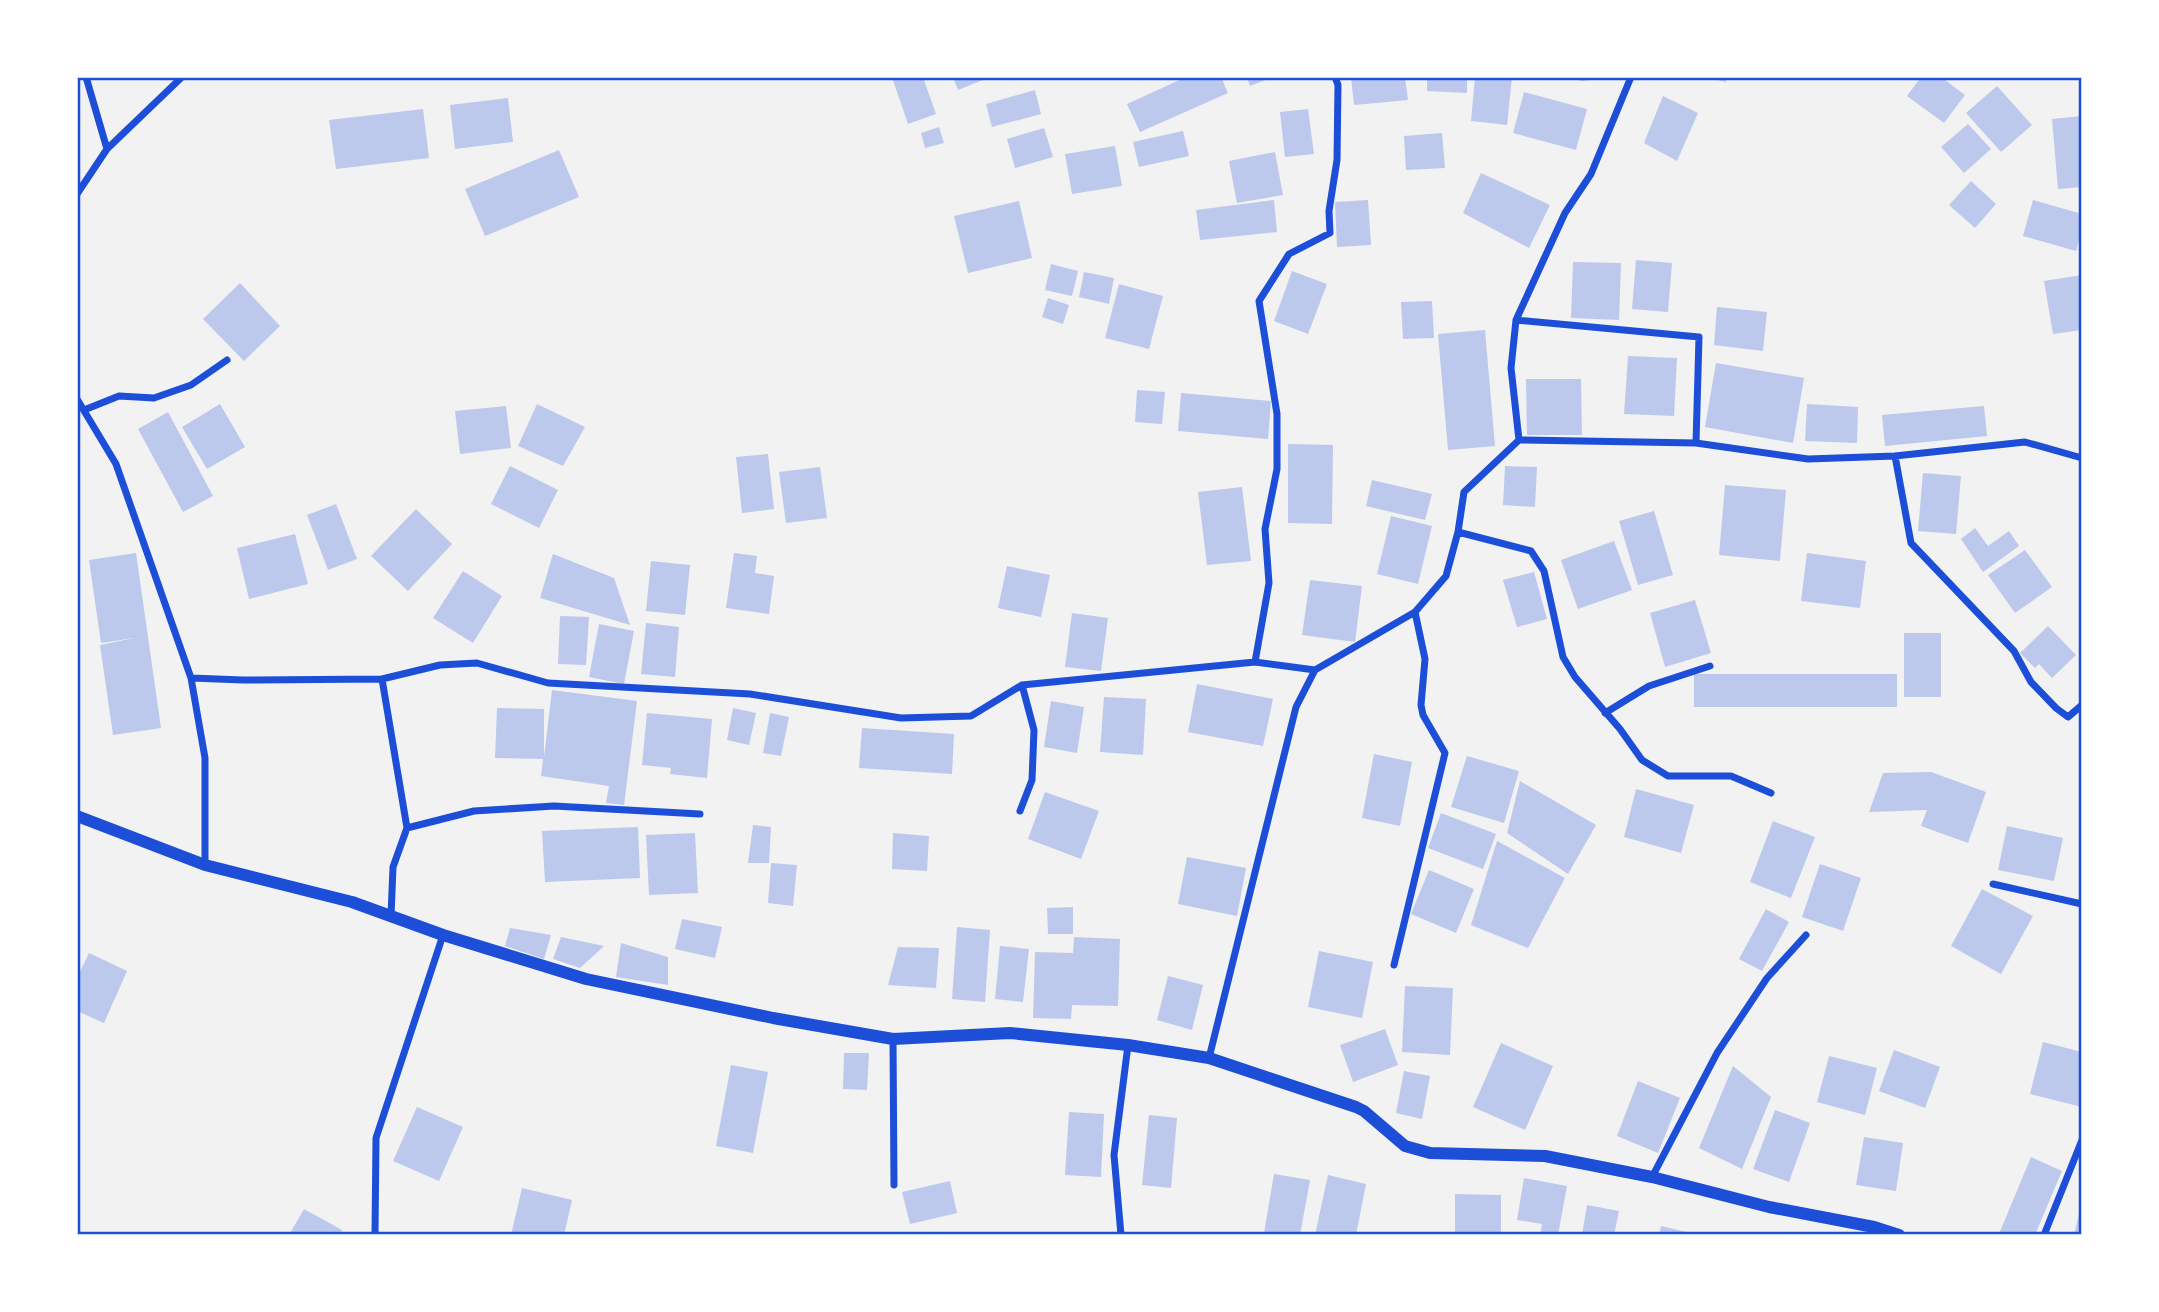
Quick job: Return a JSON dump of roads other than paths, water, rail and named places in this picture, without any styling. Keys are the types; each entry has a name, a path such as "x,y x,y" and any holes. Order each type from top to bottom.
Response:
{"street":[{"path":"86,77 107,149"},
{"path":"77,194 107,149 182,77"},
{"path":"1255,662 1269,583 1265,529 1277,469 1277,414 1259,300 1289,254 1329,233 1329,211 1337,160 1338,85 1335,77"},
{"path":"1519,440 1511,368 1516,320 1565,213 1591,174 1631,77"},
{"path":"1516,320 1699,337 1696,443"},
{"path":"84,410 119,396 154,398 191,385 227,360"},
{"path":"77,399 117,464 191,678 205,758 205,865"},
{"path":"1209,1058 1296,707 1315,670 1415,612 1447,576 1464,492 1519,440 1696,443 1808,459 1895,456 2025,442 2082,458"},
{"path":"1895,456 1911,543 2014,651 2031,682 2056,708 2068,718 2082,705"},
{"path":"1458,532 1531,551 1544,571 1563,657 1642,760 1668,776 1731,776 1771,793"},
{"path":"1394,965 1444,753 1423,715 1421,705 1425,659 1415,612"},
{"path":"191,678 382,679 440,665 477,663 548,683 750,694 901,718 971,716 1022,685 1255,662 1315,670"},
{"path":"1605,713 1649,686 1710,666"},
{"path":"382,679 407,828 393,867 391,916"},
{"path":"1020,811 1032,780 1034,730 1022,685"},
{"path":"407,828 474,811 554,806 700,814"},
{"path":"77,816 205,865 352,902 443,935 586,979 773,1018 893,1039 1010,1033 1128,1045 1209,1058 1356,1107 1405,1146 1417,1150 1430,1153 1545,1156 1652,1177 1899,1235"},
{"path":"1993,884 2082,904"},
{"path":"1652,1177 1717,1054 1766,978 1806,934"},
{"path":"374,1235 376,1138 443,935"},
{"path":"893,1039 894,1185"},
{"path":"1121,1235 1115,1155 1128,1045"},
{"path":"2045,1235 2082,1140"}]}
